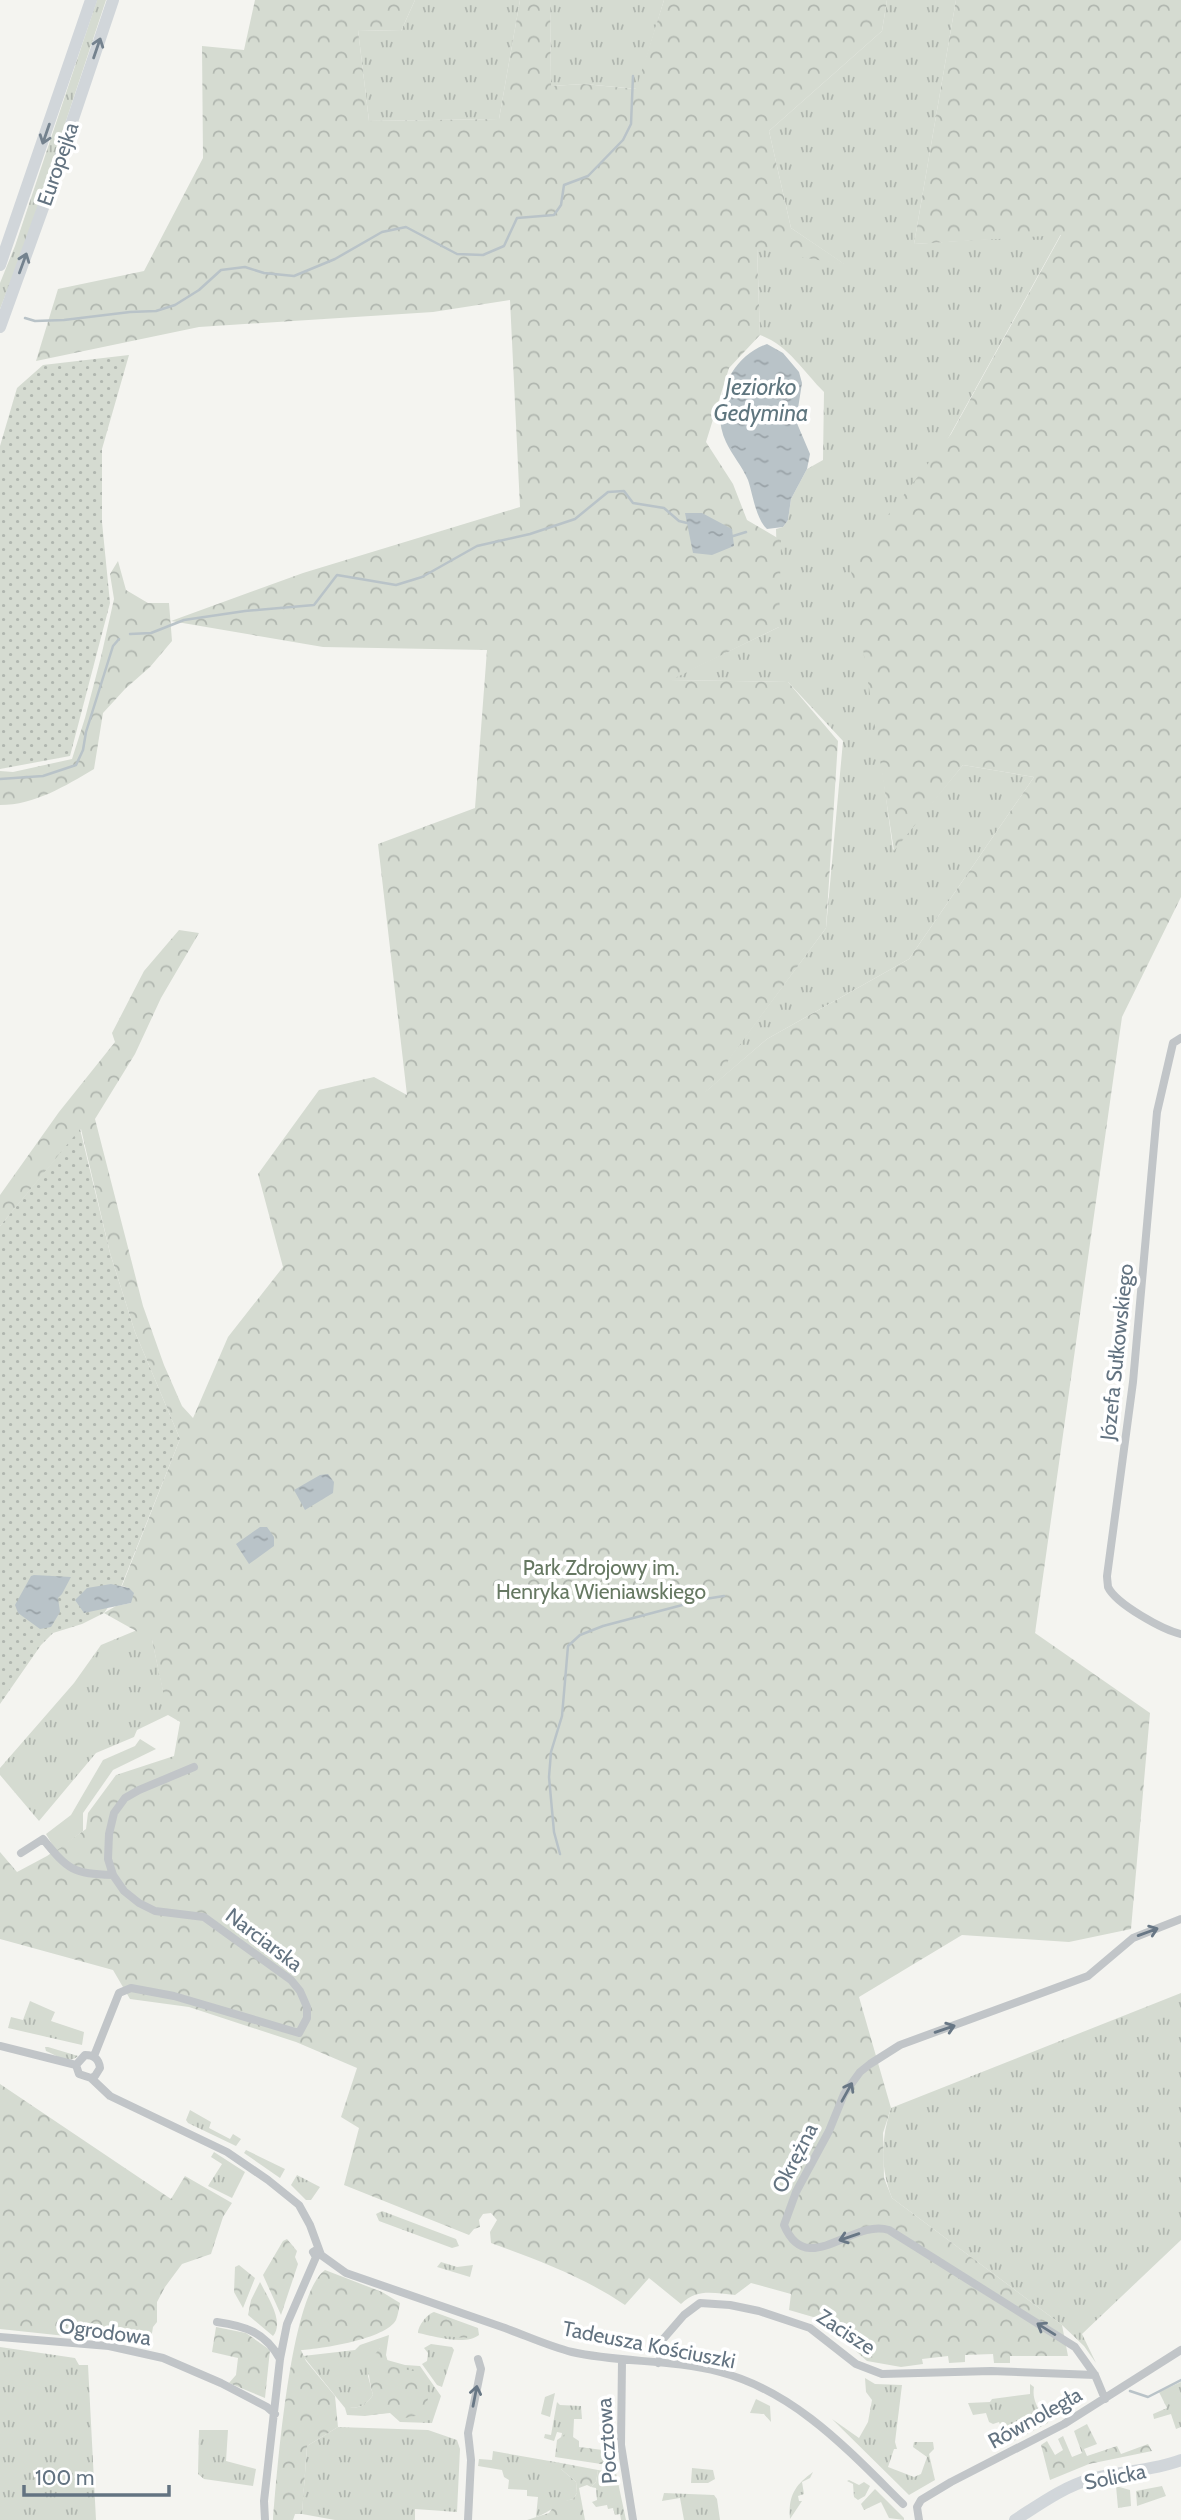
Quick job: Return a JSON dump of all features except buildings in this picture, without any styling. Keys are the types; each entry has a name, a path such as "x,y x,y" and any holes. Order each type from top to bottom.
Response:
{"main road":[{"name":"Europejka","path":"0,265 91,0"},
{"name":"Europejka","path":"0,327 113,0"},
{"name":"Solicka","path":"1015,2520 1060,2491 1076,2484 1093,2478 1158,2468 1181,2460"}],"street":[{"name":"Józefa Sułkowskiego","path":"1181,1038 1173,1043 1157,1112 1133,1382 1107,1576 1108,1587 1115,1596 1147,1620 1181,1634"},
{"path":"21,1853 43,1839 63,1864 83,1873 113,1874 108,1859 109,1834 114,1813 125,1798 194,1766"},
{"name":"Narciarska","path":"94,2056 119,1993 131,1987 174,1996 299,2033 307,2018 304,2000 291,1980 222,1928 204,1917 155,1911 124,1891 113,1874"},
{"name":"Okrężna","path":"1105,2399 1095,2375 1075,2347 889,2230 876,2228 814,2249 796,2245 789,2238 784,2225 796,2192 829,2131 844,2094 870,2064 900,2045 1087,1976 1133,1938 1181,1919"},
{"path":"0,2046 76,2066"},
{"path":"91,2078 100,2068 94,2056 85,2055 76,2066 82,2077 91,2078 110,2096 227,2151 299,2205 310,2225 318,2254 287,2324 280,2359 264,2501 265,2520"},
{"name":"Tadeusza Kościuszki","path":"318,2254 346,2273 570,2351 720,2371 755,2385 802,2411 824,2427 903,2504"},
{"name":"Zacisze","path":"658,2363 661,2357 658,2345 684,2315 700,2303 749,2309 810,2328 856,2364 883,2374 991,2371 1095,2375"},
{"path":"217,2322 252,2329 275,2349 280,2359"},
{"name":"Ogrodowa","path":"0,2337 109,2346 163,2358 220,2383 267,2407 275,2414"},
{"name":"Równoległa","path":"919,2520 917,2507 921,2500 1064,2424 1181,2350"},
{"path":"468,2520 471,2460 468,2433 481,2369 478,2359"},
{"name":"Pocztowa","path":"622,2360 621,2445 633,2520"}],"green space":[{"path":"97,0 106,0 25,245 0,309 0,283 15,246"},
{"name":"Park Zdrojowy im. Henryka Wieniawskiego","path":"255,0 415,0 401,31 358,30 369,121 499,119 520,0 550,0 551,86 584,84 636,89 664,0 887,0 882,31 769,131 791,228 846,265 757,249 760,335 729,368 706,442 733,484 747,520 781,540 779,627 671,680 788,682 838,741 826,928 705,1092 767,1039 909,959 1034,777 963,765 894,851 850,564 951,434 1061,235 914,244 956,0 1181,0 1181,897 1122,1017 1035,1633 1150,1713 1131,1929 1069,1942 962,1935 859,1997 891,2108 883,2133 884,2178 892,2198 1062,2325 1068,2356 1010,2356 1010,2363 994,2363 993,2354 965,2355 965,2362 949,2363 948,2356 922,2359 923,2364 901,2367 867,2361 820,2319 789,2310 791,2294 751,2283 735,2295 700,2294 681,2304 649,2278 625,2305 577,2278 491,2243 490,2232 497,2220 491,2213 483,2214 479,2220 480,2227 469,2235 344,2185 359,2128 341,2117 357,2068 296,2042 189,2007 130,1999 113,1970 0,1939 0,1852 17,1872 47,1856 86,1829 88,1813 116,1775 174,1756 182,1711 168,1715 152,1640 104,1613 116,1606 131,1603 129,1588 122,1586 180,1439 135,1332 110,1253 81,1129 0,1226 0,1195 59,1112 115,1042 112,1033 144,971 179,930 199,933 161,998 135,1054 95,1119 143,1306 182,1406 193,1418 228,1337 283,1267 258,1174 319,1090 374,1077 407,1095 378,844 475,808 487,650 323,647 171,621 303,573 520,507 510,300 433,312 199,327 36,361 58,289 144,271 203,158 202,46 244,50"},
{"path":"415,0 520,0 499,119 369,121 358,30 401,31"},
{"path":"550,0 664,0 637,89 584,84 551,86"},
{"path":"887,0 956,0 914,244 1061,234 945,444 875,715 893,850 963,765 1034,777 909,959 767,1039 702,1095 826,928 843,741 788,682 669,680 779,627 776,529 783,527 788,520 791,499 807,469 823,460 824,392 787,352 760,335 757,248 844,264 791,228 769,131 882,31"},
{"path":"129,355 102,449 102,522 110,603 70,756 0,769 0,446 17,388 43,365"},
{"path":"118,561 126,590 148,603 169,603 172,641 150,667 103,713 94,769 37,798 0,805 0,771 13,772 72,759 101,657 114,599 110,574"},
{"path":"80,1129 110,1253 135,1332 180,1439 119,1592 104,1613 82,1624 53,1633 41,1645 0,1704 0,1226"},
{"path":"142,1628 152,1640 163,1690 198,1680 201,1734 168,1715 137,1730 134,1737 96,1753 39,1821 0,1775 0,1768 74,1683 101,1645"},
{"path":"140,1739 156,1749 113,1770 83,1813 83,1831 56,1851 46,1834 71,1815 103,1760 135,1746"},
{"path":"1181,1993 1181,2240 1082,2334 1096,2363 1084,2346 1062,2325 892,2198 884,2164 888,2119 891,2108"},
{"path":"30,2001 55,2012 51,2021 84,2032 82,2045 8,2028 11,2017 23,2020"},
{"path":"45,2047 78,2056 70,2060 62,2058 46,2051"},
{"path":"0,2084 171,2199 185,2176 232,2203 223,2217 211,2254 182,2264 165,2287 157,2302 157,2322 153,2327 150,2345 0,2329"},
{"path":"190,2110 211,2122 209,2128 230,2139 233,2134 241,2139 236,2146 188,2123 186,2120"},
{"path":"246,2150 285,2169 280,2178 244,2153"},
{"path":"214,2152 245,2172 232,2198 208,2186 222,2164 211,2157"},
{"path":"297,2175 320,2187 311,2200 306,2200 291,2185"},
{"path":"382,2211 456,2239 459,2246 452,2248 379,2221 376,2214"},
{"path":"287,2239 297,2251 295,2257 298,2264 281,2315 263,2275 283,2241"},
{"path":"441,2262 457,2267 473,2265 470,2277 437,2267"},
{"path":"239,2265 255,2278 243,2308 234,2292 235,2267"},
{"path":"325,2270 382,2292 400,2303 396,2320 380,2333 352,2342 301,2350 306,2361 335,2396 338,2427 307,2446 302,2514 295,2514 293,2520 273,2520 282,2427 294,2348 313,2286"},
{"path":"260,2282 276,2316 277,2324 273,2336 248,2315 251,2300"},
{"path":"434,2312 478,2328 479,2335 458,2340 418,2333 423,2321"},
{"path":"433,2314 467,2327 467,2338 428,2335 424,2328"},
{"path":"216,2327 246,2333 270,2350 265,2398 229,2383 236,2375 238,2358 212,2352"},
{"path":"389,2335 387,2348 380,2348 368,2376 373,2395 358,2407 345,2408 303,2356 355,2350 360,2345"},
{"path":"431,2344 452,2347 454,2350 442,2387 437,2385 422,2364 427,2361 428,2353 424,2348"},
{"path":"0,2347 75,2358 79,2365 88,2365 96,2520 0,2520"},
{"path":"380,2348 387,2348 389,2366 418,2372 429,2393 425,2414 400,2419 393,2412 365,2416 347,2415 345,2408 361,2406 373,2395 369,2370"},
{"path":"387,2360 420,2366 441,2396 432,2423 400,2422 390,2413 370,2415"},
{"path":"865,2378 875,2384 902,2385 895,2442 897,2449 894,2449 888,2467 914,2477 921,2474 927,2457 913,2447 914,2442 933,2442 934,2449 929,2454 935,2480 909,2495 832,2419 859,2438 868,2422 872,2400 866,2392"},
{"path":"1181,2382 1181,2427 1176,2429 1171,2414 1154,2419 1153,2414 1167,2408 1159,2392"},
{"path":"1030,2384 1034,2387 1034,2398 1040,2415 1044,2415 1048,2423 1008,2444 999,2422 989,2422 986,2413 973,2415 968,2403 990,2402 992,2399 1030,2394"},
{"path":"555,2393 550,2417 541,2414 545,2397"},
{"path":"756,2399 770,2406 771,2422 764,2414 750,2413"},
{"path":"557,2402 560,2405 581,2406 582,2419 574,2419 573,2439 567,2434 561,2438 562,2433 557,2432 554,2441 544,2438 545,2434 551,2435"},
{"path":"606,2414 612,2414 614,2466 555,2457 557,2440 567,2433 579,2441 579,2447 603,2450"},
{"path":"1087,2424 1097,2444 1084,2449 1087,2456 1117,2446 1121,2454 1148,2444 1152,2451 1089,2464 1050,2480 1041,2445 1047,2441 1055,2455 1063,2450 1058,2439 1063,2436 1072,2457 1082,2453 1074,2431"},
{"path":"338,2427 428,2430 457,2440 460,2449 457,2512 415,2509 415,2520 335,2520 302,2514 307,2446"},
{"path":"199,2430 228,2430 226,2461 256,2469 253,2486 204,2479 198,2474"},
{"path":"493,2451 561,2463 561,2469 576,2482 577,2493 573,2499 536,2517 538,2497 527,2496 527,2490 508,2489 509,2480 504,2477 502,2470 478,2466 479,2459 492,2460"},
{"path":"561,2463 598,2470 596,2482 591,2487 587,2485 579,2488 585,2520 527,2520 549,2513 556,2503 573,2499 577,2493 576,2482 561,2469"},
{"path":"692,2468 713,2470 715,2479 708,2483 691,2483"},
{"path":"598,2470 616,2473 626,2520 621,2520 620,2514 615,2515 613,2508 608,2509 607,2505 596,2507 592,2502 597,2500 596,2488 591,2487 596,2482"},
{"path":"847,2481 859,2485 864,2482 870,2486 865,2496 858,2500 854,2497 853,2484"},
{"path":"802,2482 804,2494 798,2496 799,2501 802,2501 790,2519 790,2504"},
{"path":"1116,2486 1130,2490 1131,2506 1118,2508"},
{"path":"1162,2486 1166,2496 1137,2506 1136,2491"},
{"path":"875,2489 904,2520 889,2518 881,2502 864,2510 861,2504"},
{"path":"664,2493 714,2495 720,2520 684,2520 680,2498 662,2501"}],"water":[{"name":"Jeziorko Gedymina","path":"767,344 783,353 799,372 802,383 796,421 810,454 807,469 791,499 788,520 783,527 767,529 757,513 748,480 726,442 720,413 721,399 733,371 754,350"},
{"path":"685,513 702,513 732,529 734,546 712,555 693,553"},
{"path":"328,1474 334,1482 333,1493 305,1510 294,1490 320,1475"},
{"path":"260,1527 267,1527 274,1537 274,1546 249,1564 236,1544"},
{"path":"34,1575 71,1577 58,1598 60,1612 51,1627 40,1629 18,1613 15,1605"},
{"path":"111,1584 129,1588 134,1593 131,1603 84,1613 75,1600 87,1588"}],"waterway":[{"path":"25,318 35,321 64,320 156,311 175,305 199,290 221,270 245,267 264,273 294,276 335,259 382,232 406,227 457,254 483,255 504,246 517,218 554,215 561,205 564,185 588,176 623,140 631,124 633,76"},
{"path":"130,634 151,633 184,620 314,605 337,575 396,585 422,577 477,546 530,534 575,519 608,492 624,491 633,503 664,508 679,521 687,523"},
{"path":"730,537 746,532"},
{"path":"0,779 43,776 76,765 83,750 86,732 113,646 119,639"},
{"path":"560,1854 554,1832 549,1777 551,1752 562,1716 568,1646 580,1635 603,1626 724,1596"},
{"path":"1130,2391 1148,2397 1181,2380"}]}
